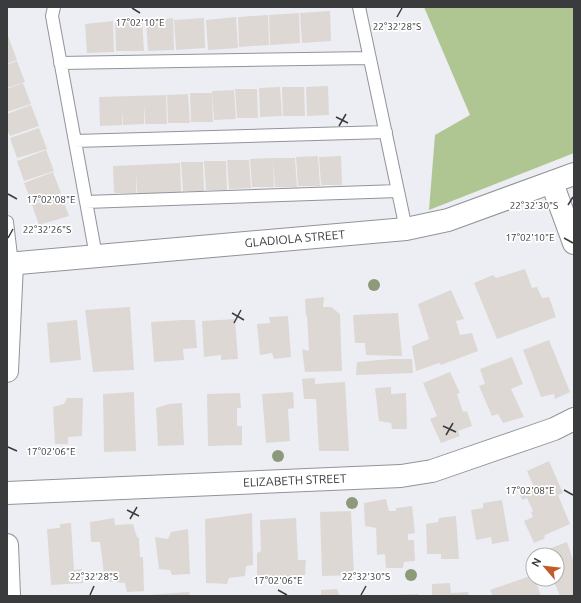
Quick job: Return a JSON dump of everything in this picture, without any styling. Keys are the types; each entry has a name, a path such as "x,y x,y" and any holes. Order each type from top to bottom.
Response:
{"street":[{"name":"GLADIOLA STREET","path":"9,264 406,229 448,220 574,174"},
{"path":"552,183 574,243"},
{"path":"7,371 9,264"},
{"name":"ELIZABETH STREET","path":"7,493 401,476 432,471 554,429 574,419"},
{"path":"7,545 9,596"}],"lane":[{"path":"54,7 52,16 96,256"},
{"path":"359,7 406,229"},
{"path":"60,63 370,58"},
{"path":"75,141 386,132"},
{"path":"86,202 398,191"},
{"path":"7,222 9,264"}],"green space":[{"path":"424,7 574,7 574,153 429,210 435,135 470,115"}],"building":[{"path":"330,11 331,41 302,43 300,13"},
{"path":"299,13 300,43 270,45 269,15"},
{"path":"268,15 269,45 239,47 238,17"},
{"path":"236,17 238,48 208,50 206,20"},
{"path":"173,18 174,50 148,51 146,21"},
{"path":"204,18 205,48 176,50 174,20"},
{"path":"142,19 144,51 116,51 115,21"},
{"path":"113,21 114,52 87,53 85,24"},
{"path":"7,33 17,60 7,64"},
{"path":"17,61 25,82 7,88 7,65"},
{"path":"23,83 31,104 7,112 7,89"},
{"path":"328,86 329,115 307,116 306,87"},
{"path":"280,87 282,116 260,117 259,88"},
{"path":"282,87 304,87 305,116 283,116"},
{"path":"235,89 257,89 258,118 237,118"},
{"path":"234,90 236,119 214,120 212,91"},
{"path":"190,93 212,93 213,122 191,122"},
{"path":"188,94 190,123 168,123 167,95"},
{"path":"166,95 167,124 145,124 144,103 144,124 123,125 122,111 122,125 100,126 99,97"},
{"path":"31,105 39,126 10,136 7,129 7,114"},
{"path":"39,128 47,149 17,158 10,138"},
{"path":"46,150 54,171 24,181 17,161"},
{"path":"318,156 320,186 298,186 296,157"},
{"path":"341,156 342,185 321,185 319,157"},
{"path":"273,158 295,158 297,187 275,187"},
{"path":"273,158 274,187 252,187 250,159"},
{"path":"227,160 249,160 251,188 229,189"},
{"path":"204,161 226,161 227,190 206,190"},
{"path":"181,162 203,162 204,191 183,191"},
{"path":"180,163 181,192 137,193 136,172 136,193 114,193 113,166"},
{"path":"53,172 61,193 32,203 24,183"},
{"path":"61,195 69,216 39,225 32,205"},
{"path":"525,269 532,288 537,287 542,298 549,297 556,317 497,339 474,283 493,275 496,278"},
{"path":"451,290 464,319 456,321 460,335 472,333 478,351 441,365 439,363 416,371 412,346 429,339 418,304"},
{"path":"324,297 323,307 331,307 340,314 342,371 305,372 302,349 309,351 305,299"},
{"path":"130,307 134,370 93,372 85,310"},
{"path":"398,313 402,356 366,355 365,343 355,343 353,315"},
{"path":"288,316 291,357 274,359 272,353 260,355 257,324 270,323 269,317"},
{"path":"235,319 238,359 221,360 221,355 204,357 202,321"},
{"path":"77,320 81,360 50,363 47,323"},
{"path":"195,320 197,348 183,349 184,360 154,362 151,322"},
{"path":"549,340 570,392 555,399 554,394 541,397 523,350"},
{"path":"512,357 523,384 511,389 524,417 503,423 498,414 492,416 479,386 485,384 480,369"},
{"path":"412,359 413,373 356,375 357,362"},
{"path":"450,372 460,393 457,394 463,412 467,411 472,426 458,431 460,436 441,443 430,419 437,416 423,383"},
{"path":"315,378 315,384 345,382 349,451 319,451 316,399 304,399 302,379"},
{"path":"391,387 391,394 406,393 407,429 392,429 391,423 379,421 375,388"},
{"path":"134,392 136,451 104,452 103,394"},
{"path":"293,392 294,408 288,409 290,441 266,443 262,394"},
{"path":"240,393 241,408 237,408 237,426 242,426 242,445 208,446 207,394"},
{"path":"67,398 83,398 82,436 68,437 68,444 55,444 53,407 64,404"},
{"path":"182,403 184,445 158,446 156,408 169,404"},
{"path":"549,461 563,493 558,495 570,524 545,535 544,539 534,543 524,521 533,517 531,512 533,511 527,498 522,500 519,491 533,485 527,471"},
{"path":"386,499 389,511 396,511 396,508 412,506 415,533 408,534 408,540 414,540 415,561 404,562 403,568 386,568 385,554 377,555 376,528 365,526 364,503"},
{"path":"502,500 509,541 492,544 491,537 476,540 471,510 483,508 483,503"},
{"path":"351,511 354,575 322,576 320,512"},
{"path":"252,513 253,565 246,566 245,576 229,578 227,584 206,583 205,519"},
{"path":"456,516 459,559 441,559 441,554 427,554 426,524 438,522 439,518"},
{"path":"114,518 115,525 133,524 137,537 139,538 140,557 143,557 144,591 127,592 125,583 105,581 100,542 91,542 90,522"},
{"path":"296,518 298,560 306,560 305,575 257,579 257,553 261,551 260,520"},
{"path":"71,523 74,570 82,569 83,583 51,585 47,529 60,528 60,524"},
{"path":"188,529 190,574 172,575 170,570 159,569 155,537 168,539 171,532"},
{"path":"567,542 573,560 574,559 574,596 560,596 556,587 565,587 565,547 554,547"},
{"path":"525,578 525,587 538,587 541,596 493,596 490,590"},
{"path":"450,583 451,593 468,592 469,596 432,596 432,584"},
{"path":"337,589 340,596 321,596 321,590"},
{"path":"189,592 190,596 148,596 148,595"},
{"path":"418,594 418,596 392,596 392,595"}]}
